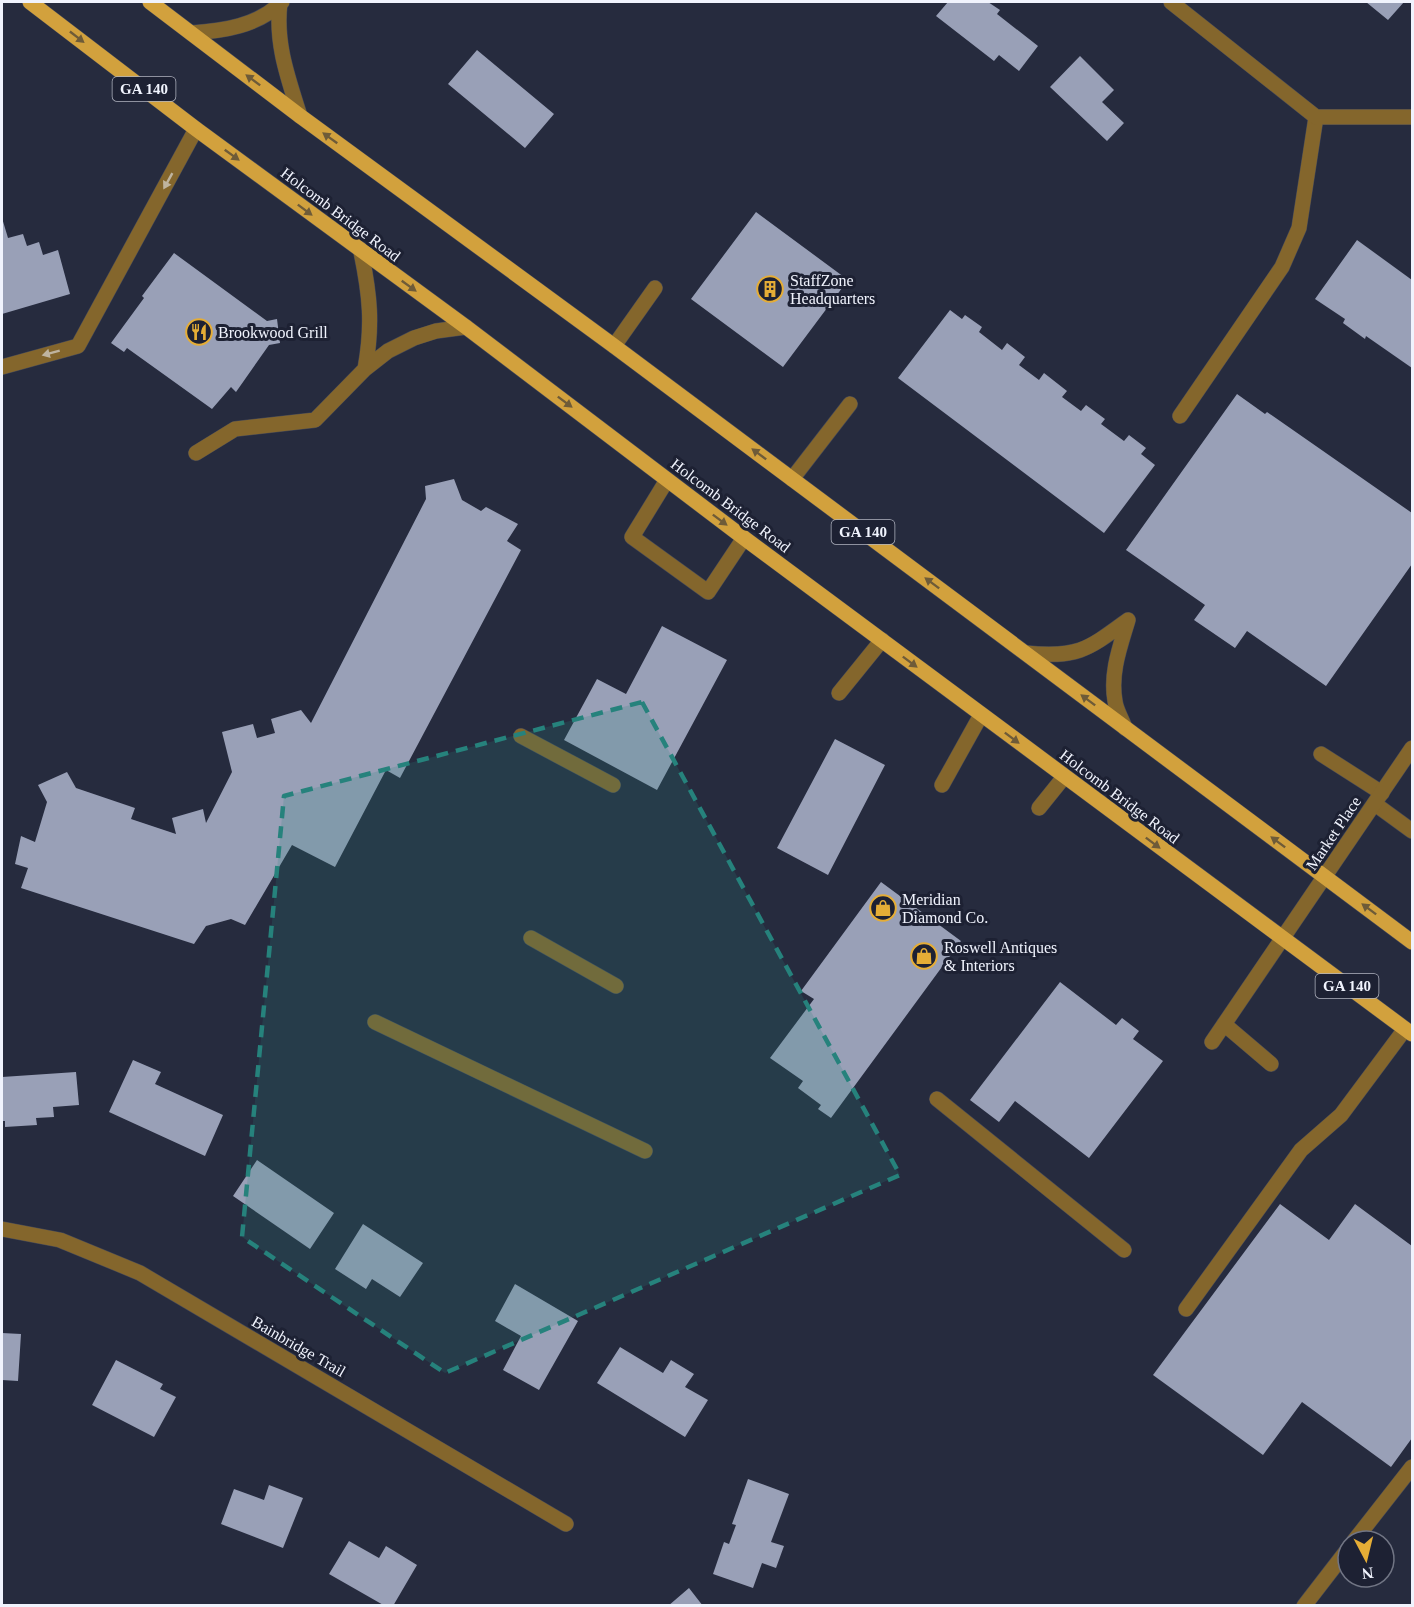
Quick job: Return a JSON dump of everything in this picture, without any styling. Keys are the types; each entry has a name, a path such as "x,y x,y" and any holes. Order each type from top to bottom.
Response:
{"main road":[{"name":"Holcomb Bridge Road","path":"30,2 196,129 466,327 1064,777 1409,1031"},
{"name":"GA 140","path":"150,2 300,116 614,346 1413,942"}],"street":[{"path":"190,33 235,27 267,14 281,2"},
{"path":"281,2 278,21 279,43 300,116"},
{"path":"1171,2 1316,117 1413,117"},
{"path":"1180,416 1282,267 1299,228 1316,117"},
{"path":"2,367 78,346 196,129"},
{"path":"361,252 370,292 370,342 365,369"},
{"path":"614,346 655,288"},
{"path":"196,453 235,429 315,420 365,369 388,351 414,338 466,327"},
{"path":"792,479 850,404"},
{"path":"667,480 632,537 708,592 744,538"},
{"path":"1026,653 1071,654 1089,647 1128,621 1115,666 1114,681 1115,703 1125,728"},
{"path":"839,693 882,640"},
{"path":"942,785 981,715"},
{"path":"521,736 613,785"},
{"name":"Market Place","path":"1212,1042 1413,748"},
{"path":"1321,754 1378,798 1413,831"},
{"path":"1039,808 1064,777"},
{"path":"531,938 616,986"},
{"path":"375,1022 645,1151"},
{"path":"1224,1024 1271,1064"},
{"path":"1186,1309 1301,1150 1341,1115 1409,1031"},
{"path":"937,1099 1125,1250"},
{"name":"Bainbridge Trail","path":"2,1229 60,1240 140,1273 566,1524"},
{"path":"1364,1529 1413,1467"},
{"path":"1304,1605 1336,1564"}],"highlighted area":[{"path":"642,702 900,1175 445,1373 242,1237 284,796"}],"building":[{"path":"948,2 988,2 1000,10 997,14 1038,46 1019,71 999,55 994,61 936,16"},
{"path":"1366,2 1404,2 1388,20"},
{"path":"477,50 554,114 525,148 448,84"},
{"path":"1080,56 1114,90 1102,102 1124,123 1107,141 1050,87"},
{"name":"StaffZone Headquarters","path":"756,212 848,280 783,367 691,299"},
{"path":"2,218 8,238 23,234 27,246 39,242 43,255 58,250 70,294 2,314"},
{"path":"1357,240 1412,280 1412,368 1366,336 1365,339 1343,323 1345,319 1315,299"},
{"name":"Brookwood Grill","path":"174,253 267,321 277,319 280,343 269,345 236,392 231,387 212,409 127,348 124,352 111,343"},
{"path":"950,310 962,319 965,315 982,327 979,332 1002,350 1007,343 1025,357 1019,365 1039,380 1044,373 1067,391 1062,397 1081,411 1086,405 1105,419 1101,424 1124,441 1129,435 1146,448 1141,454 1155,465 1104,533 898,378"},
{"path":"1237,394 1265,414 1267,412 1412,513 1412,564 1326,686 1247,631 1235,648 1194,620 1205,605 1126,550"},
{"path":"454,479 462,500 481,511 486,507 518,524 507,541 521,550 400,778 386,770 335,867 292,845 245,925 231,919 206,926 194,944 21,888 28,868 15,864 21,836 35,842 47,802 38,785 67,772 76,788 135,808 131,819 176,834 172,818 203,809 206,823 232,772 222,732 253,724 257,738 275,733 271,719 301,710 311,723 426,499 425,486"},
{"path":"662,626 727,660 657,790 564,740 597,679 626,694"},
{"path":"835,739 885,765 828,875 777,848"},
{"path":"881,882 961,941 831,1118 818,1109 821,1105 798,1088 803,1081 770,1058 814,999 801,991"},
{"path":"1060,982 1116,1025 1122,1018 1139,1031 1133,1039 1163,1061 1089,1158 1015,1101 999,1122 970,1100"},
{"path":"133,1060 161,1072 155,1084 223,1115 205,1156 109,1112"},
{"path":"76,1072 79,1105 53,1107 54,1117 36,1118 37,1125 5,1127 5,1121 2,1121 2,1077"},
{"path":"257,1160 334,1213 310,1249 233,1196"},
{"path":"1280,1204 1329,1240 1355,1204 1412,1246 1412,1438 1391,1467 1302,1402 1263,1455 1153,1375"},
{"path":"363,1224 423,1263 400,1297 372,1279 366,1289 335,1269"},
{"path":"515,1284 578,1321 539,1390 503,1370 521,1336 495,1321"},
{"path":"2,1333 21,1334 18,1381 2,1380"},
{"path":"620,1347 663,1373 671,1360 694,1374 685,1387 708,1400 685,1437 597,1383"},
{"path":"116,1360 163,1384 160,1389 176,1397 154,1437 92,1405"},
{"path":"748,1479 789,1494 771,1542 784,1546 776,1568 762,1563 753,1588 713,1574 724,1542 729,1544 736,1525 732,1524"},
{"path":"269,1485 303,1498 283,1548 221,1524 234,1489 264,1500"},
{"path":"349,1541 379,1558 386,1546 417,1565 393,1606 385,1606 329,1574"},
{"path":"689,1588 703,1606 668,1606"}],"place":[{"name":"StaffZone Headquarters","path":"770,289"},
{"name":"Brookwood Grill","path":"199,332"},
{"name":"Meridian Diamond Co.","path":"883,908"},
{"name":"Roswell Antiques & Interiors","path":"924,956"}]}
